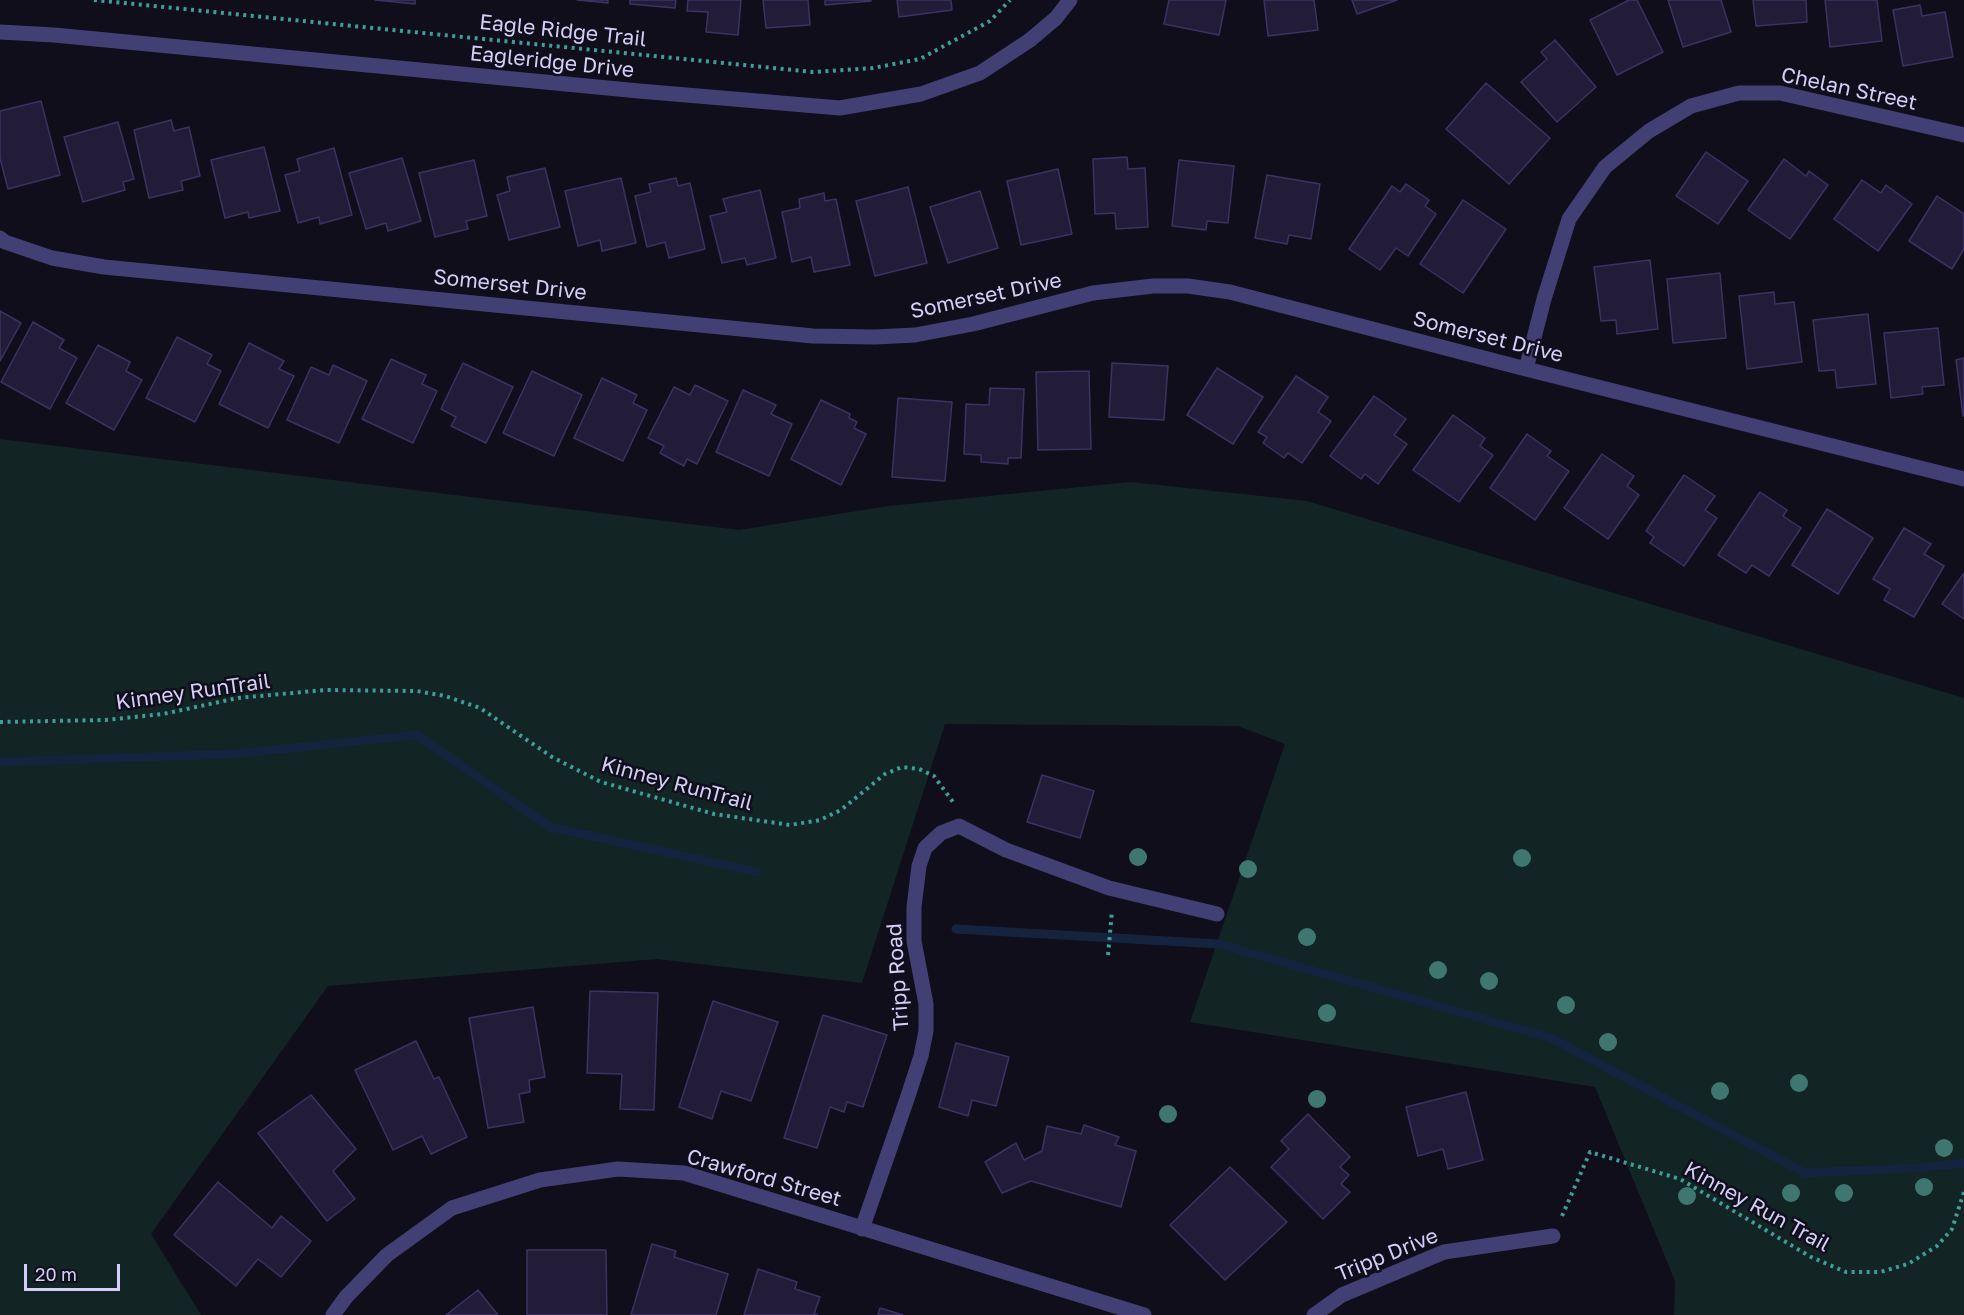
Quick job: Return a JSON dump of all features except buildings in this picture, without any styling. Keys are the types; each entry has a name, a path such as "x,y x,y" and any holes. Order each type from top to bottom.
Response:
{"street":[{"name":"Eagleridge Drive","path":"0,32 54,35 840,108 921,94 980,73 1030,40 1056,18 1070,0"},
{"name":"Chelan Street","path":"1526,369 1544,299 1569,219 1605,167 1649,131 1691,106 1739,93 1780,93 1964,135"},
{"name":"Somerset Drive","path":"0,238 5,242 52,258 104,267 813,336 915,335 973,324 1093,293 1153,286 1188,286 1230,292 1964,479"},
{"path":"959,826 1006,850 1109,888 1217,914"},
{"name":"Tripp Road","path":"862,1229 907,1099 926,1031 926,1004 914,941 914,907 919,866 925,848 940,833 959,826"},
{"name":"Crawford Street","path":"333,1315 346,1297 387,1255 452,1208 540,1180 618,1169 684,1173 1144,1315"},
{"name":"Tripp Drive","path":"1314,1315 1342,1295 1444,1252 1553,1236"}],"path":[{"name":"Eagle Ridge Trail","path":"94,0 813,72 873,68 920,59 990,21 1010,0"},
{"name":"Kinney RunTrail","path":"0,722 117,719 163,714 238,698 325,690 417,691 445,696 480,708 552,757 601,782 714,814 749,821 790,825 820,820 841,810 885,774 902,767 919,769 934,776 953,802 959,826"},
{"path":"1108,955 1113,908"},
{"name":"Kinney Run Trail","path":"1553,1236 1590,1152 1680,1179 1811,1257 1846,1272 1880,1272 1908,1264 1937,1246 1952,1230 1964,1192"}],"shaded area":[{"path":"0,439 739,530 888,506 1131,482 1307,501 1964,698 1964,1315 1674,1315 1675,1281 1595,1087 1190,1022 1285,744 1238,726 945,724 862,983 657,959 328,986 151,1234 201,1315 0,1315"}],"waterway":[{"path":"0,762 234,754 417,735 550,827 757,872"},
{"path":"956,929 1219,944 1551,1038 1805,1173 1916,1168 1964,1163"}]}
